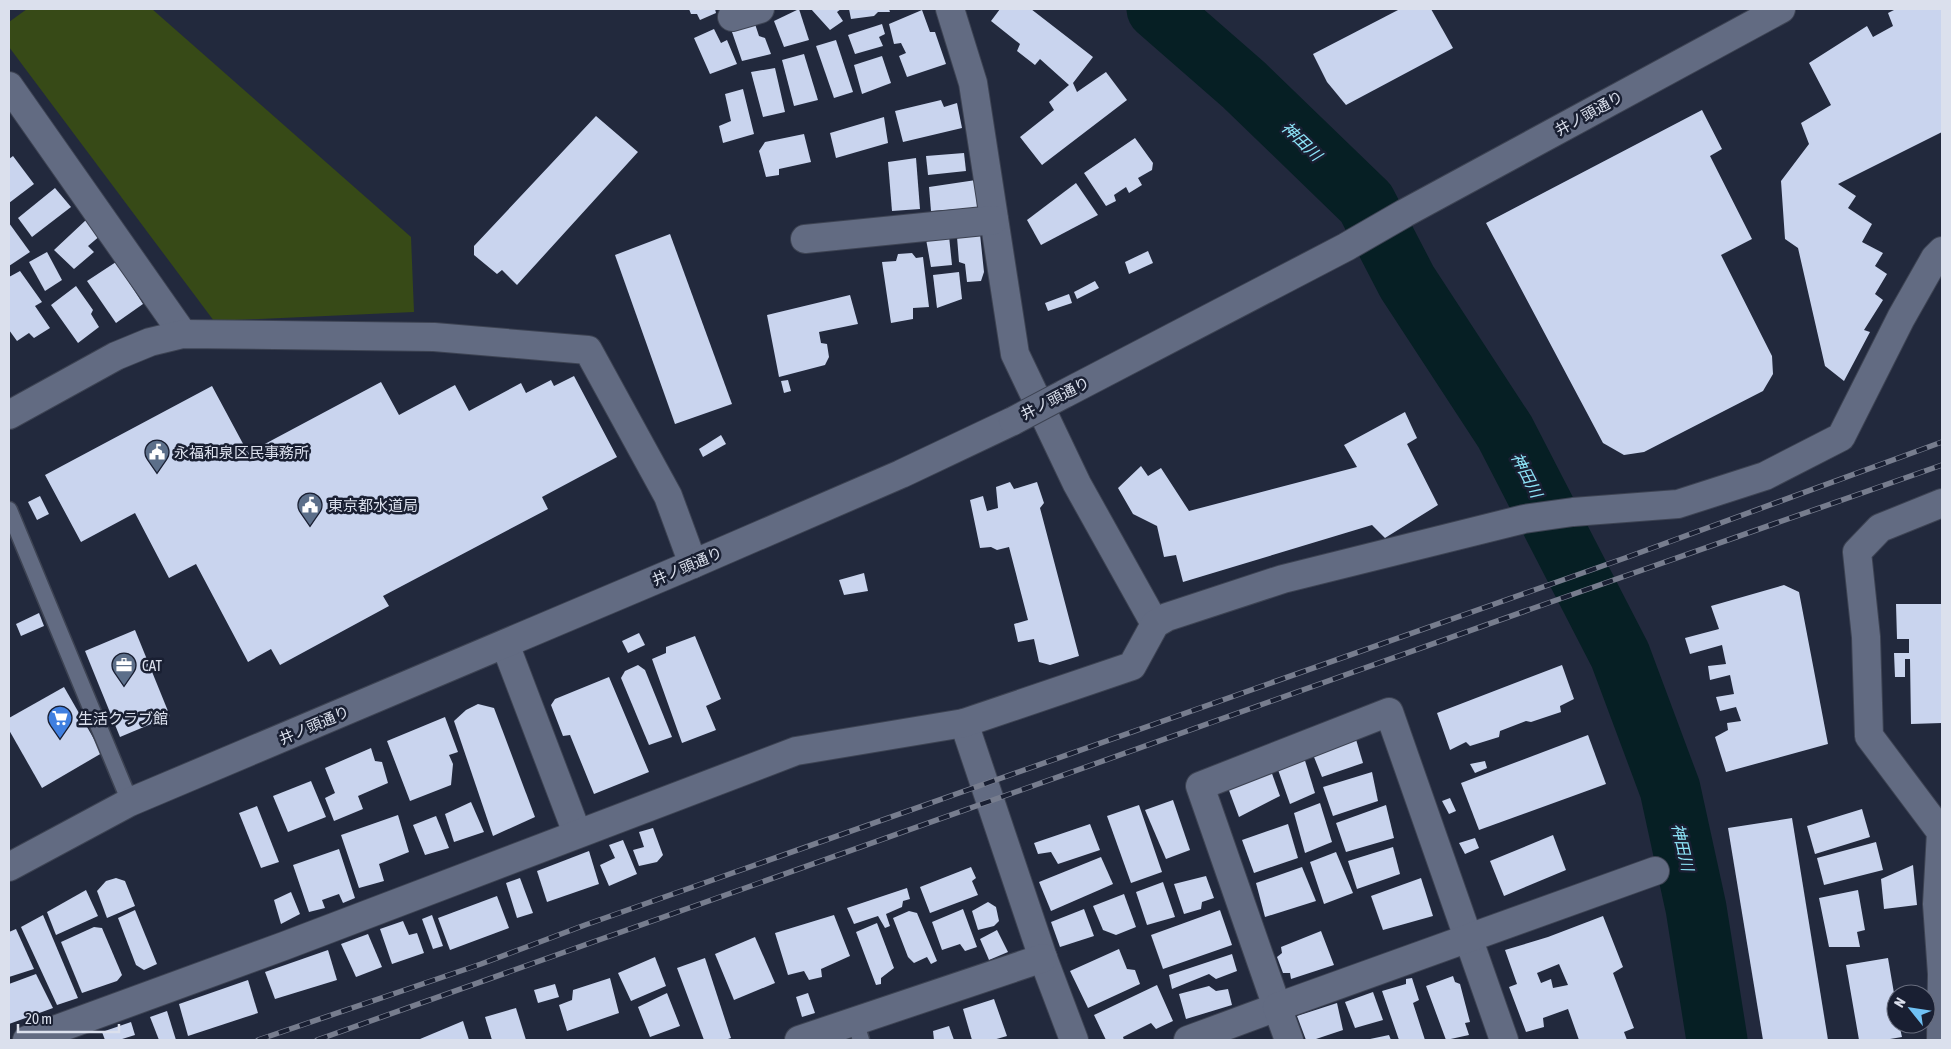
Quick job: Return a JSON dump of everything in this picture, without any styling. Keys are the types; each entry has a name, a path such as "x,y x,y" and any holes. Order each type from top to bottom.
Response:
{"street":[{"path":"732,17 760,9"},
{"path":"950,9 973,83 1015,354 1077,484 1155,624"},
{"name":"井ノ頭通り","path":"9,867 130,802 693,564 900,474 1013,420 1354,242 1781,9"},
{"path":"9,86 183,334"},
{"path":"805,239 994,220"},
{"path":"26,1040 284,946 796,751 964,723 1132,666 1155,624 1167,617 1283,579 1524,519 1573,512 1678,504 1765,476 1841,437 1901,318 1934,258 1942,251"},
{"path":"9,416 116,356 150,342 183,334 434,337 588,350 668,496 693,564"},
{"path":"1941,1025 1942,974 1938,904 1941,832 1869,736 1866,637 1857,552 1880,528 1942,503"},
{"path":"504,644 578,833"},
{"path":"1289,1040 1200,786 1389,712 1504,1040"},
{"path":"964,723 1043,958 1074,1040"},
{"path":"1188,1040 1467,937 1655,871"},
{"path":"799,1040 858,1031 1043,958"}],"lane":[{"path":"9,510 130,802"}],"green space":[{"path":"27,9 152,9 411,237 414,312 214,321 9,47 9,22"}],"building":[{"path":"689,9 715,9 716,13 700,20 697,14 691,14"},
{"path":"799,9 809,40 784,47 774,21"},
{"path":"811,9 841,9 837,12 843,21 830,30"},
{"path":"849,9 889,9 890,12 878,12 874,16 851,19"},
{"path":"1000,9 1031,9 1093,57 1073,83 1077,92 1106,72 1127,100 1042,165 1020,137 1054,110 1049,102 1069,85 1040,59 1035,65 1017,51 1020,44 991,21"},
{"path":"1400,9 1431,9 1453,48 1346,105 1327,82 1313,54"},
{"path":"1896,9 1942,9 1942,132 1838,184 1856,196 1848,208 1872,224 1862,242 1883,253 1875,266 1887,274 1875,294 1883,300 1864,330 1870,332 1844,381 1825,366 1798,248 1785,239 1781,181 1809,144 1801,123 1831,105 1809,63 1867,26 1873,37 1893,26 1888,13"},
{"path":"922,10 930,32 935,32 946,64 907,77 899,56 906,53 901,43 894,44 889,24"},
{"path":"755,24 759,36 765,38 771,54 742,61 732,32"},
{"path":"882,24 885,34 879,37 883,46 855,54 848,35"},
{"path":"714,29 721,43 727,40 737,64 710,74 694,38"},
{"path":"836,40 853,92 834,98 816,46"},
{"path":"804,54 818,100 794,106 782,60"},
{"path":"882,56 891,83 862,94 854,65"},
{"path":"775,68 785,112 763,117 751,72"},
{"path":"743,89 754,134 723,143 719,126 731,121 725,94"},
{"path":"941,100 944,107 957,103 962,128 903,142 895,111"},
{"path":"1702,110 1722,149 1710,156 1752,239 1721,255 1772,356 1773,374 1763,391 1644,452 1624,455 1603,443 1486,223"},
{"path":"596,116 638,152 517,285 502,270 497,274 474,255 474,246"},
{"path":"884,117 888,143 836,158 830,133"},
{"path":"804,134 811,162 779,169 779,175 766,177 759,151 765,142"},
{"path":"1135,138 1153,163 1152,170 1138,178 1142,185 1129,193 1126,187 1114,195 1116,201 1106,206 1084,173"},
{"path":"964,153 966,171 928,175 926,156"},
{"path":"13,156 34,184 9,203 9,159"},
{"path":"916,158 920,209 892,211 888,162"},
{"path":"976,180 977,208 931,211 929,187"},
{"path":"1076,183 1098,215 1041,245 1027,220"},
{"path":"55,188 71,207 32,237 18,218"},
{"path":"86,220 101,235 88,246 94,252 74,269 54,250"},
{"path":"9,223 30,252 9,266"},
{"path":"670,234 732,404 675,424 615,255"},
{"path":"980,234 984,272 981,281 967,282 965,264 959,262 957,237"},
{"path":"949,236 952,265 931,267 926,239"},
{"path":"1148,251 1153,263 1129,274 1125,262"},
{"path":"47,252 62,280 45,291 29,262"},
{"path":"912,253 916,258 923,257 929,307 913,308 913,319 891,323 882,262 896,261 898,254"},
{"path":"116,262 143,304 116,323 87,281"},
{"path":"20,271 42,302 35,306 50,328 34,338 29,333 17,341 9,330 9,277"},
{"path":"959,272 962,299 937,308 933,275"},
{"path":"1095,281 1099,288 1077,299 1074,292"},
{"path":"76,286 93,310 91,314 99,327 78,343 51,305"},
{"path":"1069,294 1072,303 1048,311 1045,303"},
{"path":"850,295 858,324 819,332 821,343 827,344 829,357 825,365 779,377 767,315"},
{"path":"574,376 617,457 542,497 548,509 383,596 389,606 280,665 271,649 248,662 196,564 169,578 135,513 81,542 45,475 212,386 248,453 381,382 399,415 455,385 469,411 521,383 526,393 551,380 554,386"},
{"path":"788,380 791,391 784,393 781,381"},
{"path":"1405,412 1417,438 1407,444 1438,505 1385,538 1372,525 1183,582 1176,555 1164,557 1157,526 1133,514 1118,488 1141,466 1148,476 1161,468 1189,511 1357,467 1344,445"},
{"path":"721,435 726,444 703,457 699,449"},
{"path":"1010,482 1014,489 1037,482 1044,503 1040,508 1079,656 1050,665 1039,662 1034,639 1018,642 1014,624 1028,620 1009,547 997,550 991,547 980,548 970,500 983,496 987,511 998,508 996,487"},
{"path":"40,496 49,514 37,520 28,502"},
{"path":"864,573 868,591 844,595 839,580"},
{"path":"1784,585 1799,592 1828,744 1726,772 1715,737 1728,730 1727,723 1741,721 1736,707 1720,711 1716,697 1734,694 1730,675 1710,680 1708,666 1726,664 1722,645 1690,654 1685,638 1719,629 1711,606"},
{"path":"1896,604 1942,604 1942,723 1911,724 1910,659 1905,659 1905,677 1895,677 1894,653 1909,653 1909,639 1897,639"},
{"path":"39,613 44,626 21,636 16,624"},
{"path":"135,630 170,716 120,737 85,651"},
{"path":"639,633 645,645 628,653 622,641"},
{"path":"695,636 721,699 706,706 716,730 682,743 652,659 666,653 666,647"},
{"path":"638,665 645,670 672,737 649,745 621,678 625,671"},
{"path":"1562,665 1574,699 1560,706 1561,712 1531,722 1526,721 1500,731 1499,737 1470,746 1466,742 1450,750 1437,713"},
{"path":"609,677 649,772 594,794 570,735 563,736 551,705 555,699"},
{"path":"64,687 102,753 42,788 9,730 9,718"},
{"path":"478,704 494,708 535,817 493,836 454,721 466,710"},
{"path":"445,717 458,752 449,755 453,764 451,785 410,801 387,741"},
{"path":"1588,735 1606,784 1479,830 1461,783"},
{"path":"1355,736 1363,763 1322,777 1312,752"},
{"path":"371,748 375,761 382,762 388,783 358,796 363,809 334,821 325,798 335,793 325,768"},
{"path":"1303,754 1315,793 1290,804 1276,764"},
{"path":"1485,761 1487,768 1475,773 1470,764"},
{"path":"1270,768 1280,796 1239,817 1227,785"},
{"path":"1372,772 1378,801 1333,816 1323,787"},
{"path":"311,781 326,817 288,832 273,796"},
{"path":"1450,798 1456,811 1449,814 1442,801"},
{"path":"1173,800 1190,850 1166,859 1145,810"},
{"path":"471,802 484,832 454,842 445,814"},
{"path":"1320,803 1332,842 1305,853 1294,813"},
{"path":"1139,805 1162,872 1131,883 1107,816"},
{"path":"1386,805 1394,838 1346,852 1336,823"},
{"path":"257,806 279,862 261,868 239,813"},
{"path":"1862,809 1870,837 1815,854 1807,826"},
{"path":"398,815 409,852 379,864 384,881 359,888 341,835"},
{"path":"436,816 449,848 425,855 413,825"},
{"path":"1792,818 1828,1040 1763,1040 1728,828"},
{"path":"1090,824 1100,850 1058,864 1051,852 1038,854 1034,843"},
{"path":"1288,824 1298,858 1254,873 1242,840"},
{"path":"653,828 663,855 657,862 639,866 633,850 644,847 639,832"},
{"path":"1553,835 1566,870 1504,896 1490,861"},
{"path":"1475,838 1479,848 1465,854 1459,843"},
{"path":"623,840 637,874 609,886 600,865 615,858 609,845"},
{"path":"1876,842 1883,870 1824,885 1817,858"},
{"path":"1393,847 1400,874 1357,889 1348,861"},
{"path":"339,849 355,898 343,903 339,894 322,900 325,908 309,912 293,865"},
{"path":"589,851 599,884 547,902 537,871"},
{"path":"1336,852 1353,893 1324,904 1310,862"},
{"path":"1101,857 1113,884 1051,911 1039,882"},
{"path":"1913,865 1917,905 1884,909 1881,879"},
{"path":"971,867 976,878 972,881 978,895 930,913 920,887"},
{"path":"1302,867 1316,901 1265,917 1256,883"},
{"path":"1206,876 1214,898 1202,902 1201,909 1184,914 1174,884"},
{"path":"116,878 125,881 135,906 107,918 97,891 106,881"},
{"path":"520,878 533,913 517,918 506,883"},
{"path":"1421,878 1433,916 1383,930 1371,896"},
{"path":"1163,882 1175,917 1147,925 1136,892"},
{"path":"907,888 910,899 903,901 902,907 886,914 890,926 885,928 878,916 854,924 847,908"},
{"path":"86,890 98,916 56,935 47,912"},
{"path":"1858,890 1865,930 1857,932 1860,947 1829,947 1819,898"},
{"path":"291,892 300,914 281,924 274,900"},
{"path":"1124,894 1136,927 1116,935 1103,930 1093,906"},
{"path":"497,896 509,928 450,950 438,918"},
{"path":"988,902 996,907 999,921 994,926 978,930 972,911"},
{"path":"963,909 977,947 965,951 960,944 942,950 932,922"},
{"path":"1084,909 1094,936 1060,947 1051,922"},
{"path":"135,910 157,964 144,970 136,965 118,918"},
{"path":"1220,910 1232,945 1163,969 1151,935"},
{"path":"909,911 917,913 937,961 931,964 927,957 914,963 908,957 893,918"},
{"path":"43,915 78,998 57,1005 21,927"},
{"path":"432,915 443,946 433,949 422,919"},
{"path":"834,915 850,956 821,969 822,977 809,980 804,971 788,975 775,933"},
{"path":"1603,916 1623,967 1613,973 1634,1028 1624,1032 1627,1040 1579,1040 1568,1009 1543,1018 1544,1027 1526,1032 1509,987 1517,984 1505,950 1548,937","holes":["1559,964 1568,985 1553,988 1551,979 1541,983 1537,973"]},
{"path":"403,921 409,935 417,933 424,953 392,964 380,929"},
{"path":"877,923 894,968 881,978 881,984 876,985 856,932"},
{"path":"94,927 102,928 122,975 117,981 82,993 61,942"},
{"path":"16,929 34,969 9,977 9,932"},
{"path":"997,930 1008,952 989,960 980,939"},
{"path":"1321,931 1334,965 1291,979 1290,973 1283,973 1277,957 1282,953 1281,947"},
{"path":"368,934 382,967 356,977 341,944"},
{"path":"755,937 775,983 734,1000 715,954"},
{"path":"1119,949 1127,969 1135,970 1140,984 1088,1008 1070,971"},
{"path":"328,950 337,980 275,999 265,972"},
{"path":"1232,954 1237,971 1216,979 1209,974 1172,989 1169,975"},
{"path":"655,957 666,986 631,1001 618,973"},
{"path":"705,958 731,1038 725,1040 704,1040 677,968"},
{"path":"1888,958 1892,984 1886,984 1886,1034 1901,1034 1902,1037 1884,1040 1859,1040 1846,965"},
{"path":"36,974 53,1008 9,1024 9,984"},
{"path":"1453,976 1455,982 1460,984 1470,1022 1465,1023 1469,1035 1446,1040 1426,986"},
{"path":"610,978 619,1013 567,1031 559,1005 572,1000 573,990"},
{"path":"1412,978 1419,1000 1413,1003 1425,1040 1399,1040 1382,991 1406,984 1406,979"},
{"path":"248,980 258,1013 188,1036 179,1004"},
{"path":"555,984 559,997 538,1003 534,990"},
{"path":"1157,985 1173,1021 1156,1029 1151,1023 1123,1037 1124,1040 1106,1040 1094,1015"},
{"path":"1209,986 1216,991 1228,989 1232,1005 1186,1019 1179,994"},
{"path":"1373,992 1383,1020 1355,1028 1345,1002"},
{"path":"667,993 680,1026 650,1037 638,1007"},
{"path":"808,993 815,1013 802,1017 796,997"},
{"path":"994,999 1007,1036 993,1040 972,1040 963,1009"},
{"path":"1337,1003 1343,1030 1313,1040 1306,1040 1297,1016"},
{"path":"516,1008 526,1040 492,1040 485,1017"},
{"path":"167,1011 176,1040 159,1040 150,1017"},
{"path":"463,1021 469,1040 420,1039"},
{"path":"131,1022 135,1035 119,1040 105,1040 102,1032"},
{"path":"949,1026 954,1040 934,1040 933,1031"},
{"path":"1389,1035 1391,1040 1370,1040 1370,1039"}],"waterway":[{"name":"神田川","path":"1157,9 1244,85 1366,203 1407,282 1505,432 1620,655 1670,789 1696,908 1717,1040"}],"railway":[{"path":"258,1040 481,964 585,925 1625,558 1942,442"},
{"path":"317,1040 1942,465"}],"place":[{"name":"永福和泉区民事務所","path":"157,473"},
{"name":"東京都水道局","path":"310,526"},
{"name":"CAT","path":"124,686"},
{"name":"生活クラブ館","path":"60,739"}]}
